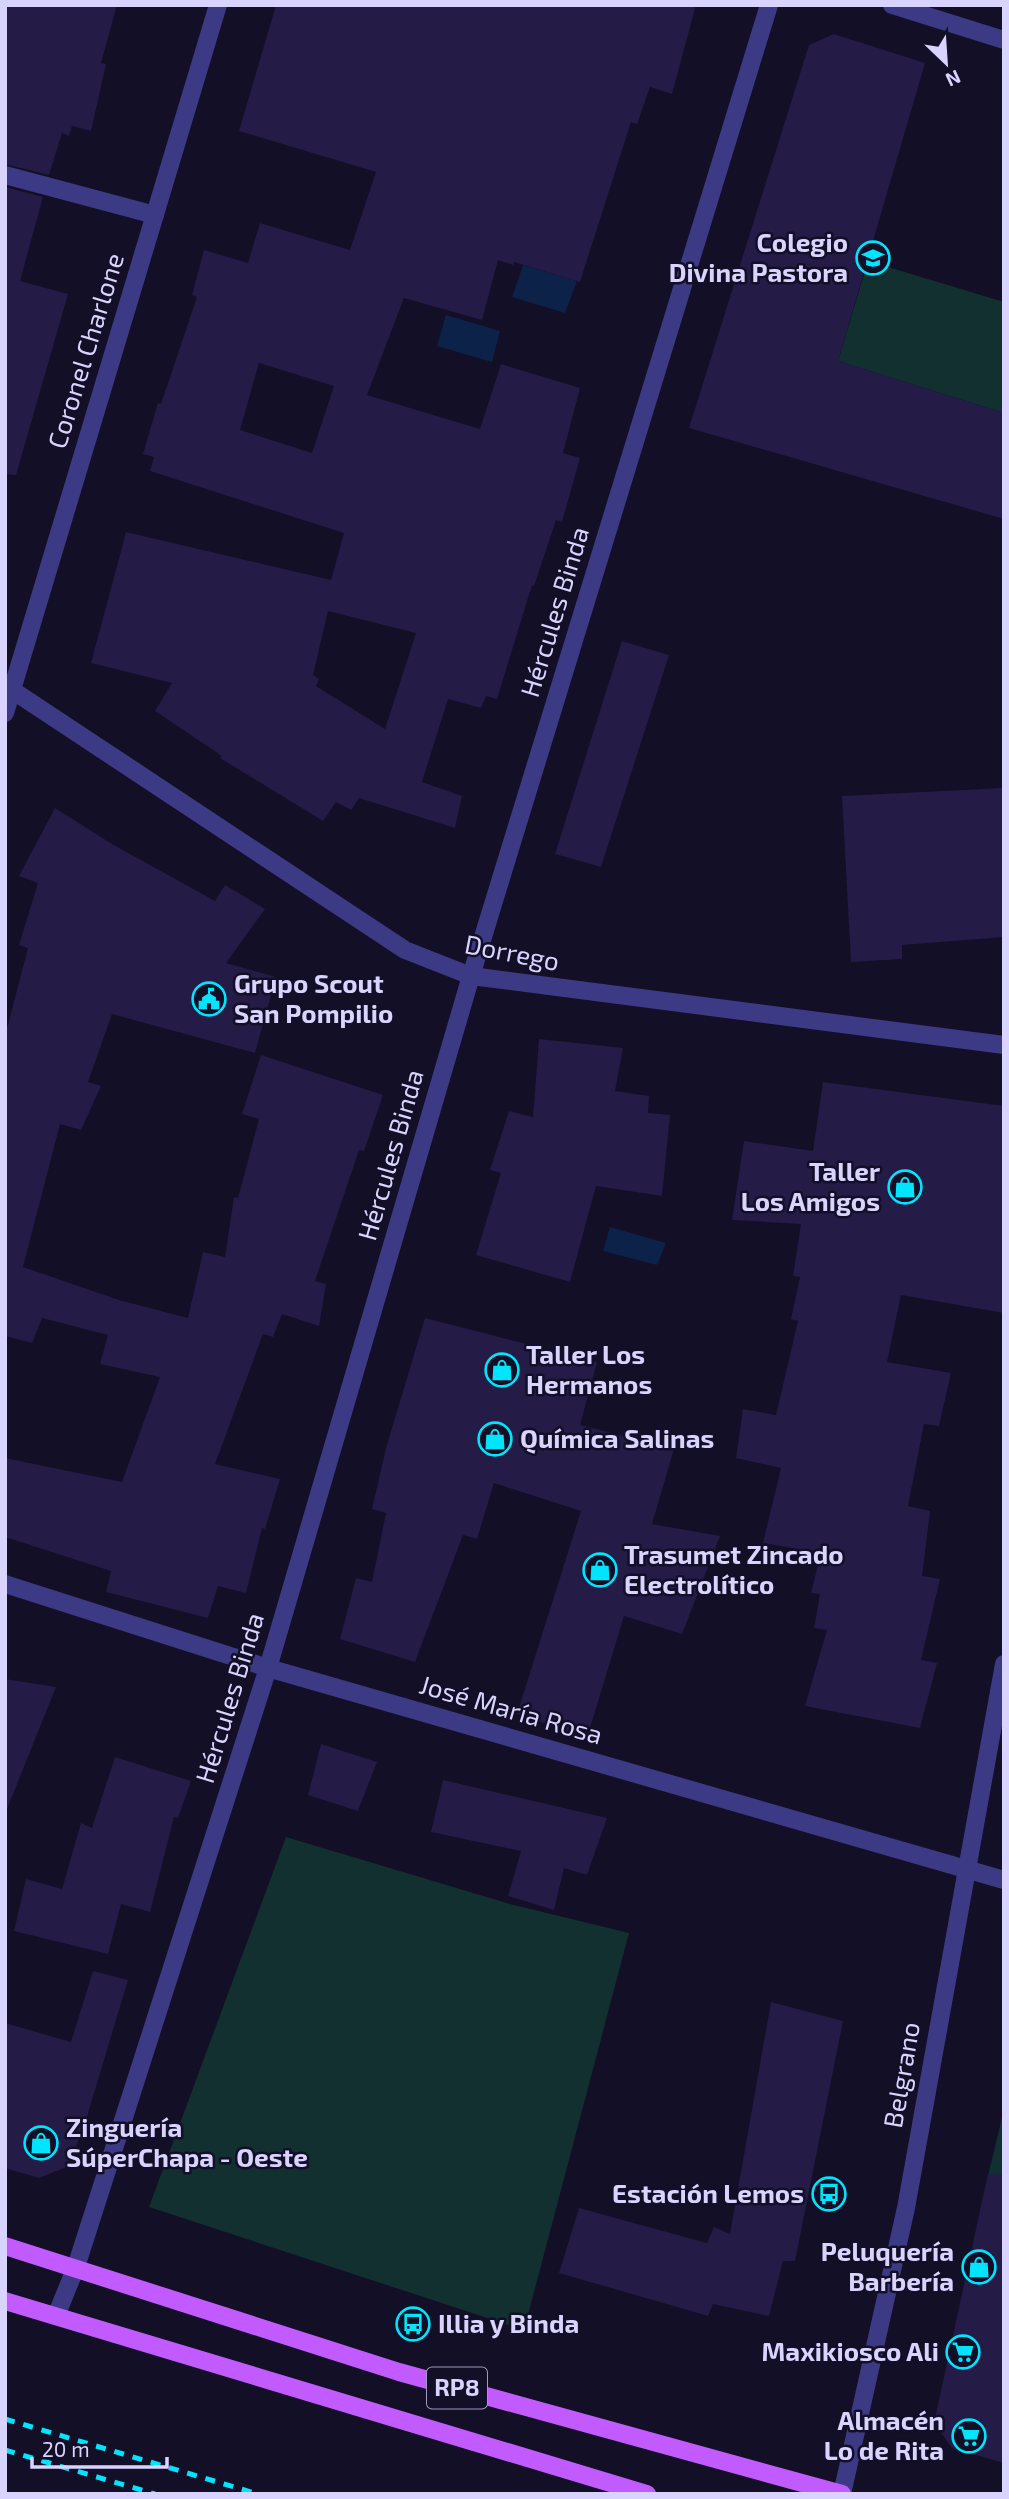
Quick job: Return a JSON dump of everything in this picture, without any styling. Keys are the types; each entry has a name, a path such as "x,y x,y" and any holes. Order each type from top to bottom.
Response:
{"main road":[{"name":"RP8","path":"5,2246 399,2372 842,2494"},
{"name":"RP8","path":"5,2301 646,2494"}],"street":[{"name":"Coronel Charlone","path":"5,713 8,689 218,5"},
{"name":"Hércules Binda","path":"56,2316 76,2267 268,1668 471,976 769,5"},
{"path":"892,5 1004,40"},
{"path":"5,175 155,215"},
{"name":"Dorrego","path":"8,689 405,950 471,976 1004,1045"},
{"name":"José María Rosa","path":"5,1584 268,1668 1004,1880"},
{"name":"Belgrano","path":"842,2494 906,2208 965,1868 1004,1664"}],"green space":[{"path":"868,261 1004,302 1004,413 838,361"},
{"path":"286,1837 510,1904 629,1933 524,2330 149,2207"},
{"path":"1004,2109 1004,2215 980,2210"}],"water":[{"path":"523,265 577,281 565,313 512,297"},
{"path":"446,315 500,331 492,362 437,346"},
{"path":"610,1227 666,1243 657,1265 603,1251"}],"building":[{"path":"5,5 117,5 101,63 106,64 91,131 72,126 69,136 62,133 49,175 5,164"},
{"path":"276,5 696,5 672,94 650,87 637,124 631,122 580,282 514,262 513,265 498,260 482,320 404,298 367,395 480,429 501,364 580,388 563,453 580,458 562,522 556,520 534,586 532,585 497,699 486,696 481,708 448,699 422,782 462,796 455,828 359,798 351,810 336,802 323,821 220,758 222,756 155,711 172,683 91,663 126,532 331,580 344,533 150,471 154,457 143,454 158,403 161,404 197,297 192,295 204,250 248,263 260,223 350,250 376,172 239,131","holes":["259,363 334,386 312,453 240,430","328,611 416,633 385,729 316,686 319,679 313,675"]},
{"path":"834,34 925,63 838,361 1004,413 1004,519 689,428 809,45"},
{"path":"5,187 43,197 20,281 68,294 16,475 5,474"},
{"path":"622,641 669,655 601,867 555,854"},
{"path":"1004,788 1004,937 902,945 902,959 851,962 842,796"},
{"path":"55,808 112,844 215,901 225,885 265,909 226,963 276,977 255,1053 112,1014 88,1082 101,1086 81,1130 60,1124 23,1267 119,1300 188,1318 203,1252 225,1257 234,1197 238,1198 259,1119 242,1114 261,1055 383,1095 364,1151 359,1150 315,1281 326,1284 319,1326 282,1314 273,1337 263,1334 215,1464 280,1479 265,1529 262,1528 246,1593 218,1586 208,1618 106,1592 111,1571 5,1537 5,1458 122,1482 160,1377 100,1364 108,1335 42,1318 32,1343 5,1336 5,1036 28,948 19,945 38,883 19,876"},
{"path":"539,1039 623,1048 615,1091 649,1096 648,1113 670,1115 662,1196 596,1186 570,1282 476,1255 501,1173 490,1170 509,1111 533,1117"},
{"path":"823,1082 1004,1106 1004,1313 901,1295 887,1362 951,1373 939,1426 924,1424 908,1506 930,1511 922,1576 940,1579 921,1660 937,1663 920,1728 805,1706 827,1630 814,1628 820,1594 811,1593 821,1553 763,1543 781,1468 736,1458 743,1409 776,1415 798,1321 791,1319 800,1277 793,1276 801,1224 732,1220 744,1141 813,1151"},
{"path":"425,1318 597,1362 580,1425 674,1449 652,1524 720,1536 682,1634 624,1616 587,1738 517,1714 581,1511 494,1483 477,1539 463,1535 415,1662 340,1639 356,1578 372,1582 386,1513 372,1509 386,1448"},
{"path":"5,1679 56,1687 7,1809 5,1809"},
{"path":"321,1744 377,1762 358,1811 308,1795"},
{"path":"115,1757 191,1781 178,1818 174,1817 150,1912 121,1904 108,1954 14,1931 26,1879 62,1889 81,1823 92,1828"},
{"path":"443,1780 607,1818 587,1875 564,1868 554,1910 508,1896 521,1851 431,1832"},
{"path":"93,1971 128,1980 86,2120 69,2166 39,2178 5,2168 5,2023 71,2042"},
{"path":"771,2002 843,2021 795,2261 783,2261 769,2316 713,2304 708,2316 559,2273 579,2208 707,2243 714,2227 730,2234"},
{"path":"988,2174 1004,2175 1004,2463 952,2448 934,2423"}],"railway":[{"path":"5,2419 258,2494"},
{"path":"5,2450 155,2494"}],"place":[{"name":"Colegio Divina Pastora","path":"873,258"},
{"name":"Grupo Scout San Pompilio","path":"209,999"},
{"name":"Taller Los Amigos","path":"905,1187"},
{"name":"Taller Los Hermanos","path":"502,1370"},
{"name":"Química Salinas","path":"495,1439"},
{"name":"Trasumet Zincado Electrolítico","path":"600,1570"},
{"name":"Zinguería SúperChapa - Oeste","path":"41,2143"},
{"name":"Estación Lemos","path":"829,2194"},
{"name":"Peluquería Barbería","path":"979,2267"},
{"name":"Illia y Binda","path":"413,2324"},
{"name":"Maxikiosco Ali","path":"963,2352"},
{"name":"Almacén Lo de Rita","path":"969,2436"}]}
